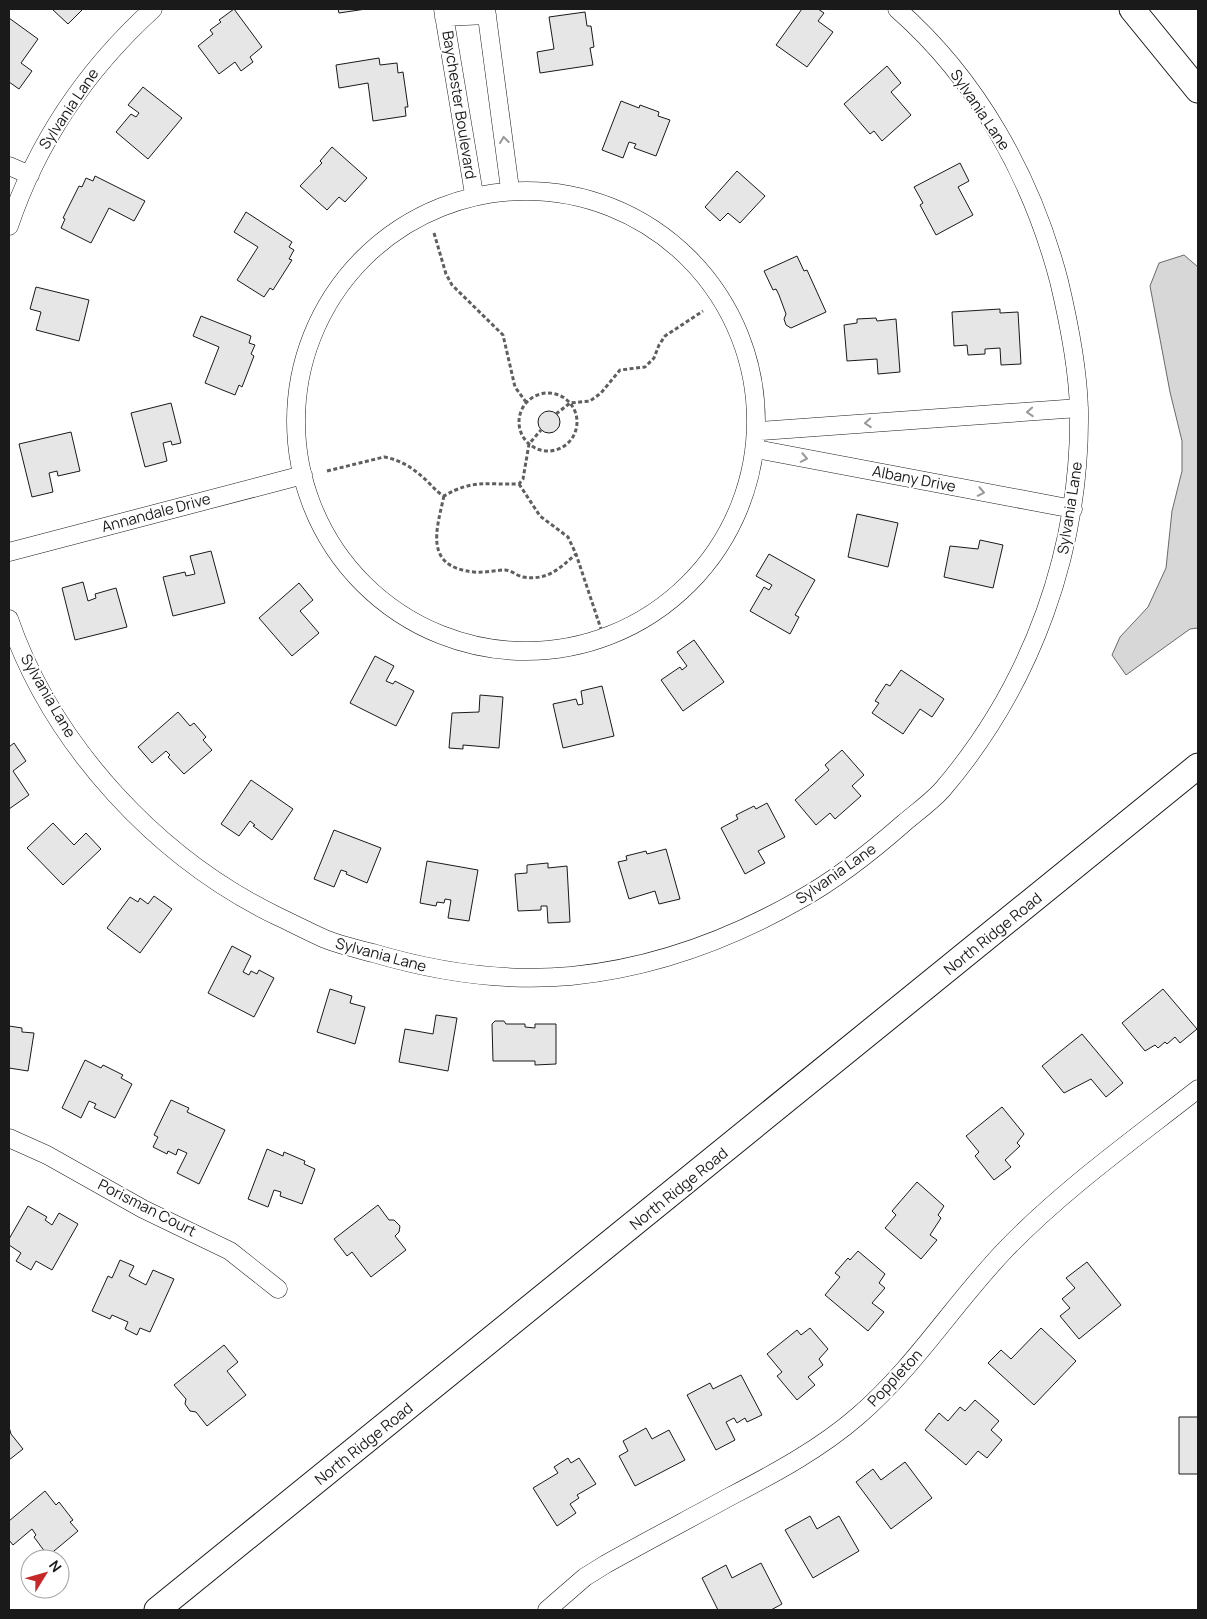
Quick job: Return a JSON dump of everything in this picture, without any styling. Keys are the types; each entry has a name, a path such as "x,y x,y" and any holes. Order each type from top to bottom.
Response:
{"street":[{"name":"Sylvania Lane","path":"9,226 19,197 43,144 69,103 99,64 153,9"},
{"name":"Sylvania Lane","path":"9,619 16,641 54,714 97,773 165,843 246,901 328,940 420,967 506,977 569,976 637,967 711,942 765,920 847,870 940,792 998,714 1037,637 1065,548 1078,459 1079,408 1071,328 1051,251 1025,181 997,129 967,88 940,54 897,9"},
{"path":"1132,9 1198,90"},
{"name":"Baychester Boulevard","path":"474,194 443,13 487,12 510,188"},
{"path":"9,166 30,175"},
{"path":"510,188 553,190 596,204 636,221 672,245 703,276 728,312 745,351 760,431 741,507 716,553 681,593 638,624 590,644 537,652 484,648 434,632 388,605 350,569 321,524 297,455 294,426 297,392 303,359 315,323 326,303 358,261 392,231 425,212 474,194 510,188"},
{"path":"760,431 1079,408"},
{"name":"Albany Drive","path":"756,449 1072,509"},
{"name":"Annandale Drive","path":"9,552 303,475"},
{"name":"North Ridge Road","path":"158,1610 1198,766"},
{"name":"Poppleton","path":"547,1610 579,1582 606,1564 786,1467 858,1417 899,1377 979,1279 1033,1222 1198,1088"},
{"name":"Porisman Court","path":"9,1138 47,1155 143,1209 230,1251 278,1289"}],"path":[{"path":"434,233 446,274 452,285 503,335 515,387 526,402"},
{"path":"556,414 570,403 590,401 601,393 620,370 645,367 654,358 665,336 703,312"},
{"path":"543,393 562,397 570,403 577,420 576,430 565,446 547,451 529,444 519,428 521,410 526,402 543,393"},
{"path":"444,496 474,483 519,484 523,480 529,444 540,430"},
{"path":"327,471 355,462 384,457 393,458 413,468 439,494 444,496"},
{"path":"519,484 540,516 568,537 576,554 604,638"},
{"path":"444,496 436,531 436,547 451,566 473,572 507,570 521,577 544,577 555,572 576,554"}],"shaded area":[{"path":"1184,255 1198,267 1198,628 1190,629 1126,675 1112,655 1120,637 1148,607 1166,568 1172,511 1182,471 1182,441 1170,392 1150,286 1159,263"}],"building":[{"path":"52,9 83,9 68,24"},
{"path":"234,9 262,47 250,57 253,62 241,71 235,62 219,74 198,46 213,34 210,30 221,22 219,20"},
{"path":"338,9 366,9 339,13"},
{"path":"802,9 818,9 824,13 818,21 833,32 807,67 776,45"},
{"path":"585,12 587,26 591,26 594,47 590,48 593,65 540,73 537,52 554,49 549,17"},
{"path":"9,18 38,39 21,63 32,71 19,89 9,82"},
{"path":"379,58 380,65 397,63 398,73 403,72 408,107 405,107 406,116 373,121 368,83 339,88 336,65"},
{"path":"887,66 901,83 891,92 911,115 882,141 874,131 870,134 844,104"},
{"path":"143,87 182,118 148,159 116,132 131,114 136,117 139,113 128,105"},
{"path":"621,101 639,108 640,105 659,112 658,116 670,120 656,156 634,148 636,144 629,142 623,158 602,150"},
{"path":"332,147 367,178 345,202 339,197 327,210 300,186 322,163 320,161"},
{"path":"960,163 969,181 958,187 973,215 936,235 920,205 923,203 914,187"},
{"path":"737,171 765,196 740,223 728,213 720,221 705,207"},
{"path":"95,176 145,201 134,221 109,208 91,243 61,228 65,219 63,218 79,186 82,187 86,178 93,181"},
{"path":"246,212 292,242 289,247 294,250 289,259 292,260 273,290 270,288 264,297 237,280 258,247 234,232"},
{"path":"797,256 804,271 807,270 826,312 791,328 786,325 784,319 786,314 779,295 776,289 773,290 764,271"},
{"path":"36,287 89,300 79,341 36,330 41,312 30,309"},
{"path":"1000,309 1000,313 1018,312 1021,364 1001,365 1000,348 985,349 985,354 968,355 967,345 954,346 952,312"},
{"path":"201,316 251,336 249,343 255,345 251,354 254,356 242,387 239,385 235,395 205,383 219,347 193,336"},
{"path":"876,318 877,321 896,319 900,372 878,374 877,359 847,361 844,325 857,323 857,319"},
{"path":"171,403 181,443 172,445 171,441 163,443 167,461 145,467 131,413"},
{"path":"549,411 557,414 560,422 557,430 549,433 541,430 538,422 541,414"},
{"path":"71,432 80,471 58,476 57,471 49,473 53,492 32,497 19,444"},
{"path":"857,514 898,523 888,567 848,557"},
{"path":"980,540 1003,545 993,588 944,577 950,546 978,549"},
{"path":"211,551 225,603 173,616 163,577 185,572 186,576 195,574 190,556"},
{"path":"769,554 815,580 795,615 799,617 790,634 750,611 764,587 769,590 772,585 756,576"},
{"path":"83,582 88,601 96,598 95,594 116,588 127,627 75,640 62,588"},
{"path":"299,583 313,600 300,611 319,633 292,656 259,618"},
{"path":"694,640 724,682 683,711 661,680 680,667 682,670 687,666 677,652"},
{"path":"375,656 394,666 386,681 393,684 395,681 414,691 396,726 350,703"},
{"path":"901,670 944,699 932,717 920,709 903,734 872,713 879,703 875,701 886,684 890,686"},
{"path":"602,686 614,736 563,748 553,704 576,699 578,705 583,704 581,691"},
{"path":"480,695 503,697 499,748 463,745 463,749 449,748 452,713 479,712"},
{"path":"178,712 190,726 194,723 206,737 203,740 212,750 184,774 168,757 170,755 166,751 152,763 138,747"},
{"path":"14,743 26,761 13,771 29,795 9,809 9,747"},
{"path":"842,750 864,775 852,786 861,796 835,819 830,813 816,825 795,800 829,770 825,765"},
{"path":"251,780 293,809 272,840 253,826 255,825 250,821 239,836 221,824"},
{"path":"767,803 785,837 758,851 765,863 745,874 721,828 738,819 736,815 754,806 756,809"},
{"path":"53,823 74,845 86,833 101,849 63,885 27,848"},
{"path":"334,830 381,848 367,883 341,870 334,887 314,879"},
{"path":"666,849 680,899 659,904 655,891 629,899 618,862 627,860 626,856 646,851 647,854"},
{"path":"427,861 478,870 469,921 448,918 451,900 445,899 444,903 437,902 436,906 420,903"},
{"path":"548,863 548,868 567,866 570,922 548,923 547,906 541,906 541,910 518,911 515,874 527,873 527,865"},
{"path":"154,896 172,909 140,953 107,928 130,897 138,902 140,898 148,904"},
{"path":"232,946 251,956 243,972 249,975 251,971 257,974 259,970 274,978 254,1017 208,993"},
{"path":"330,989 352,996 350,1003 365,1007 355,1044 317,1032"},
{"path":"1163,989 1197,1029 1180,1043 1175,1037 1167,1044 1165,1042 1158,1048 1155,1045 1145,1051 1122,1023"},
{"path":"436,1015 457,1018 448,1071 399,1062 405,1029 433,1034"},
{"path":"495,1021 504,1021 506,1024 525,1024 525,1027 535,1028 535,1024 556,1024 556,1064 535,1065 535,1061 493,1061 492,1024"},
{"path":"9,1026 22,1028 22,1032 34,1033 28,1071 9,1068"},
{"path":"1082,1034 1123,1083 1106,1097 1091,1079 1064,1093 1042,1066"},
{"path":"85,1060 101,1068 103,1065 123,1075 121,1078 132,1084 115,1118 94,1108 96,1104 89,1101 81,1118 62,1108"},
{"path":"171,1100 189,1108 187,1112 225,1130 199,1184 177,1173 187,1153 178,1149 176,1155 168,1151 167,1154 153,1147 158,1137 154,1135"},
{"path":"1002,1107 1024,1134 1017,1143 1020,1146 1005,1160 1011,1167 994,1180 975,1156 979,1152 966,1136"},
{"path":"267,1149 283,1156 284,1152 305,1161 304,1164 315,1169 302,1204 280,1196 281,1192 274,1190 268,1207 248,1199"},
{"path":"917,1182 944,1206 938,1215 941,1218 930,1235 937,1240 921,1259 885,1228 896,1215 892,1211"},
{"path":"378,1205 389,1220 394,1220 400,1226 399,1232 395,1236 406,1250 371,1277 352,1252 347,1256 334,1239"},
{"path":"28,1206 47,1217 45,1220 52,1225 59,1213 78,1224 52,1270 36,1261 31,1270 16,1261 21,1253 9,1245 9,1239"},
{"path":"858,1251 885,1274 879,1283 885,1288 872,1303 884,1312 868,1331 825,1295 840,1277 835,1273 848,1258 850,1260"},
{"path":"120,1260 134,1266 129,1276 146,1285 153,1270 174,1279 150,1332 140,1328 137,1335 125,1329 128,1322 112,1315 110,1319 92,1311 108,1276 112,1278"},
{"path":"1087,1262 1121,1305 1079,1339 1060,1316 1070,1308 1062,1299 1075,1288 1066,1278"},
{"path":"810,1328 828,1349 819,1359 823,1365 808,1377 815,1385 797,1400 777,1376 782,1372 767,1354 797,1330 801,1335"},
{"path":"1041,1328 1076,1361 1034,1405 988,1363 1001,1350 1011,1359"},
{"path":"224,1345 238,1362 227,1371 246,1395 207,1426 196,1412 190,1411 185,1404 186,1399 174,1385"},
{"path":"741,1375 762,1415 747,1422 745,1418 737,1423 734,1418 726,1422 735,1440 716,1450 687,1395 710,1383 713,1389"},
{"path":"975,1400 999,1421 991,1430 1002,1440 987,1458 978,1451 966,1465 925,1430 939,1413 948,1421 960,1407 965,1411"},
{"path":"1179,1417 1198,1417 1198,1474 1179,1474"},
{"path":"9,1427 11,1434 23,1449 9,1460"},
{"path":"646,1428 652,1439 669,1430 685,1460 635,1486 619,1456 628,1451 623,1441"},
{"path":"568,1458 571,1463 579,1458 596,1484 577,1495 579,1498 570,1504 576,1513 557,1526 533,1488 558,1473 554,1467"},
{"path":"905,1462 932,1498 891,1529 856,1482 873,1469 881,1480"},
{"path":"45,1491 56,1505 59,1502 73,1520 70,1522 78,1531 56,1549 43,1549 34,1537 36,1535 32,1529 13,1545 9,1540 9,1521"},
{"path":"810,1516 817,1529 839,1516 859,1551 813,1578 785,1530"},
{"path":"761,1563 782,1604 771,1610 718,1610 702,1578 726,1565 732,1578"}]}
